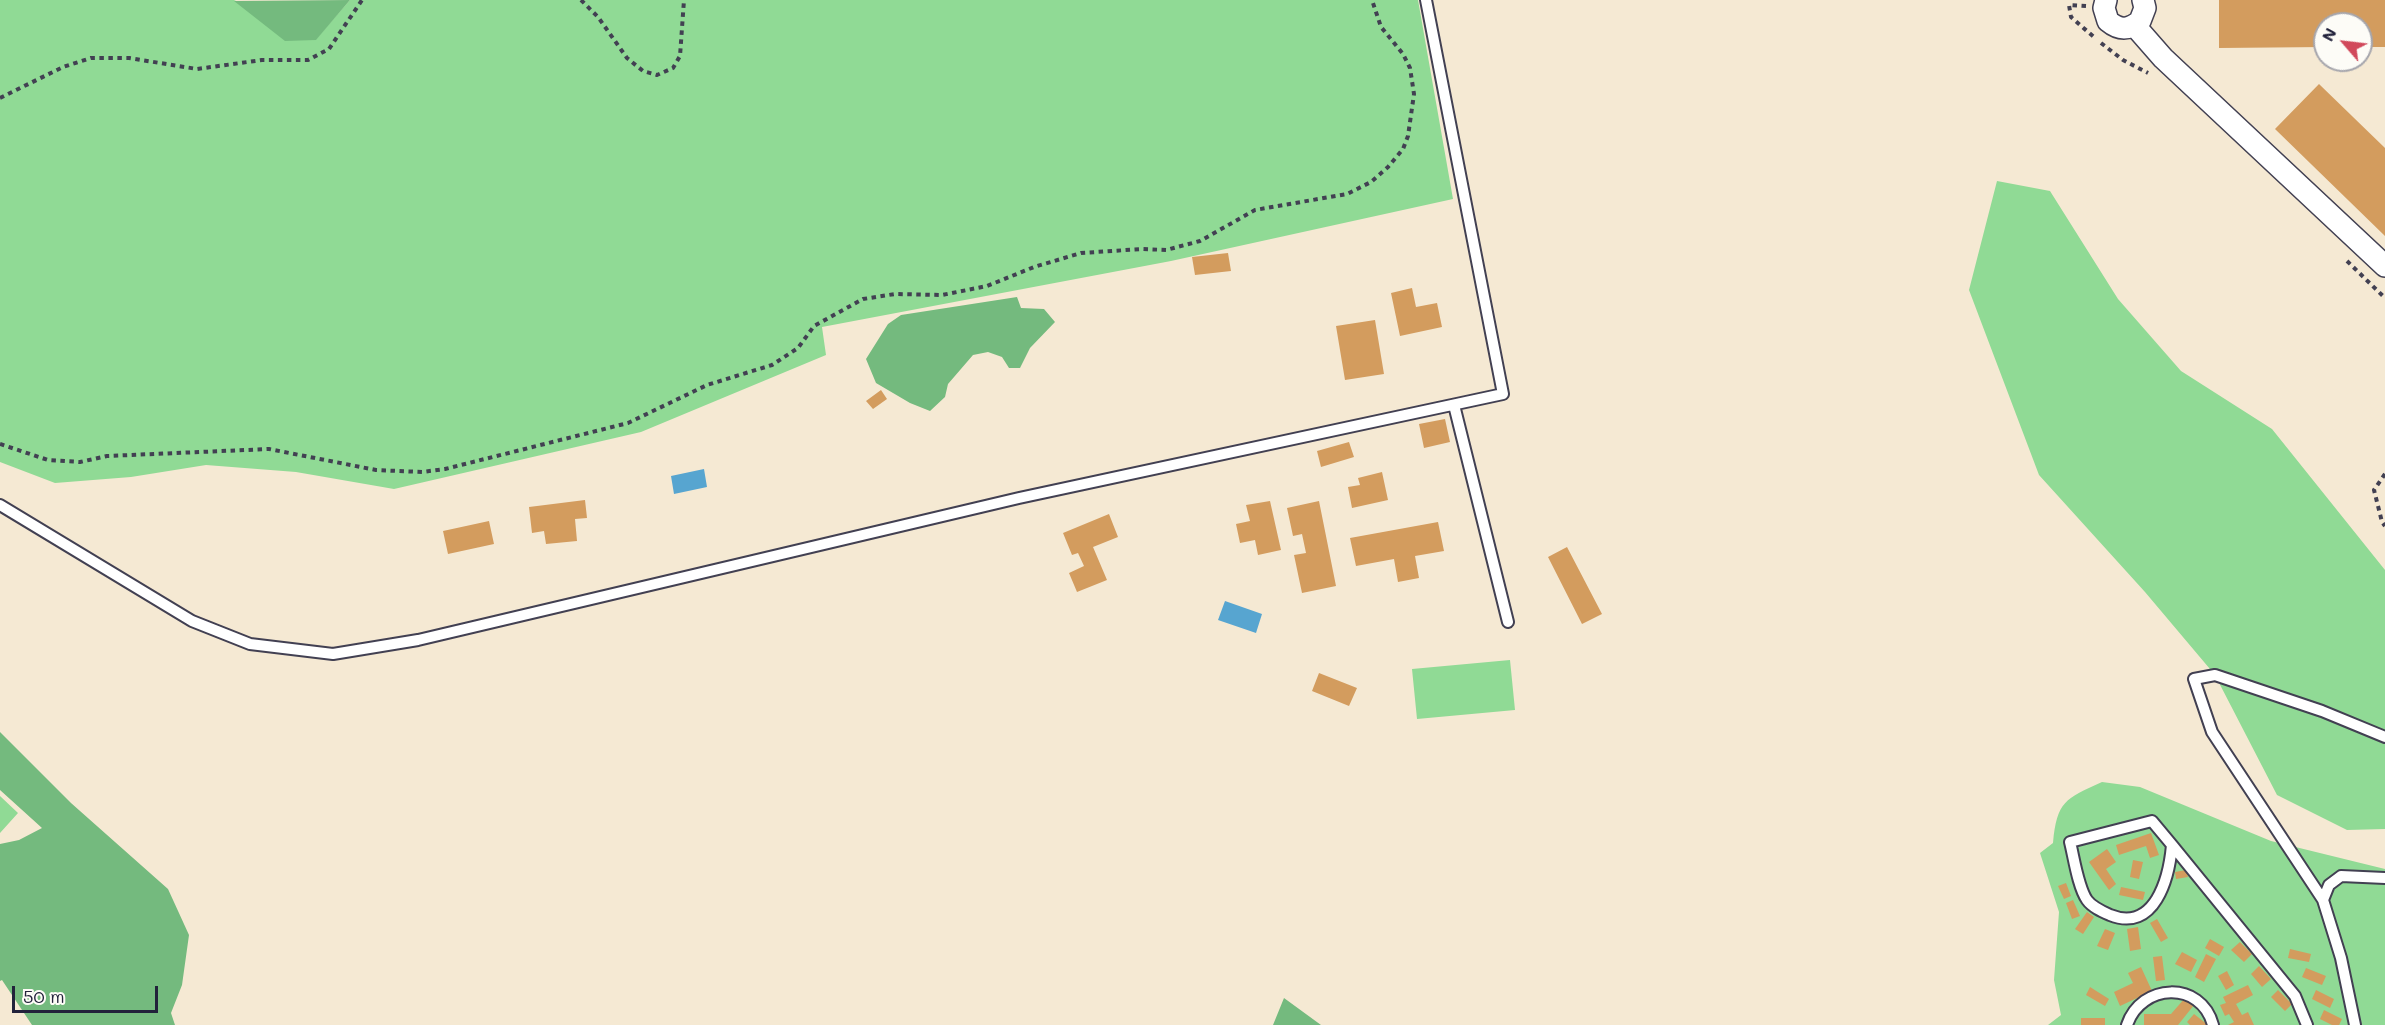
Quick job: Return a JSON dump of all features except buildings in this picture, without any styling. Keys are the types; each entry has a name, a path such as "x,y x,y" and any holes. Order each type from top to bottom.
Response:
{"street":[{"path":"2106,0 2105,15 2108,21 2121,28 2135,26 2144,15 2143,0"},
{"path":"2135,26 2163,58 2385,266"}],"lane":[{"path":"0,505 192,621 250,644 333,654 418,640 1019,498 1503,394 1426,0"},
{"path":"1454,405 1508,622"},
{"path":"2355,1025 2342,958 2323,900 2212,732 2194,679 2215,675 2322,711 2385,737"},
{"path":"2172,845 2170,866 2163,890 2154,904 2144,912 2137,917 2126,918 2102,912 2088,901 2083,893 2070,842 2152,821 2172,845 2295,996 2307,1025"},
{"path":"2323,900 2329,885 2341,876 2385,878"},
{"path":"2127,1025 2135,1010 2146,999 2160,993 2171,992 2187,996 2202,1004 2213,1025"}],"path":[{"path":"0,98 63,67 91,58 129,58 197,69 262,60 308,60 328,49 362,0"},
{"path":"580,0 598,16 627,58 643,70 657,75 673,69 680,56 684,0"},
{"path":"0,444 48,460 80,462 107,456 269,449 376,470 422,472 445,469 628,423 707,385 772,365 798,348 814,326 863,298 895,294 942,295 987,286 1034,267 1081,253 1143,249 1166,250 1200,242 1255,210 1347,194 1371,182 1403,149 1408,136 1414,94 1410,68 1403,54 1381,27 1372,0"},
{"path":"2385,474 2373,490 2385,526"}],"green space":[{"path":"0,0 234,0 316,39 350,0 1418,0 1453,199 1171,261 822,327 826,355 641,432 394,489 296,472 206,465 131,477 55,483 0,462"},
{"path":"350,0 316,40 285,41 234,1"},
{"path":"1997,181 2050,191 2118,299 2181,371 2272,429 2385,570 2385,829 2347,830 2277,795 2215,675 2145,592 2039,475 1969,290"},
{"path":"1017,297 1021,308 1044,309 1055,322 1030,348 1020,368 1009,368 1002,357 988,352 973,355 948,384 945,397 930,411 910,403 876,383 866,359 888,324 901,315"},
{"path":"1510,660 1515,710 1417,719 1412,669"},
{"path":"0,732 71,803 168,889 189,935 182,985 171,1013 175,1025 32,1025 2,980 0,981 0,844 19,840 42,828 0,790"},
{"path":"2102,782 2140,787 2271,841 2385,869 2385,1025 2048,1025 2061,1015 2054,980 2059,912 2040,853 2053,843 2057,818 2065,803"},
{"path":"0,796 18,813 0,833"},
{"path":"1284,998 1321,1025 1273,1025"}],"water":[{"path":"704,469 707,487 674,494 671,476"},
{"path":"1225,601 1262,614 1256,633 1218,620"}]}
